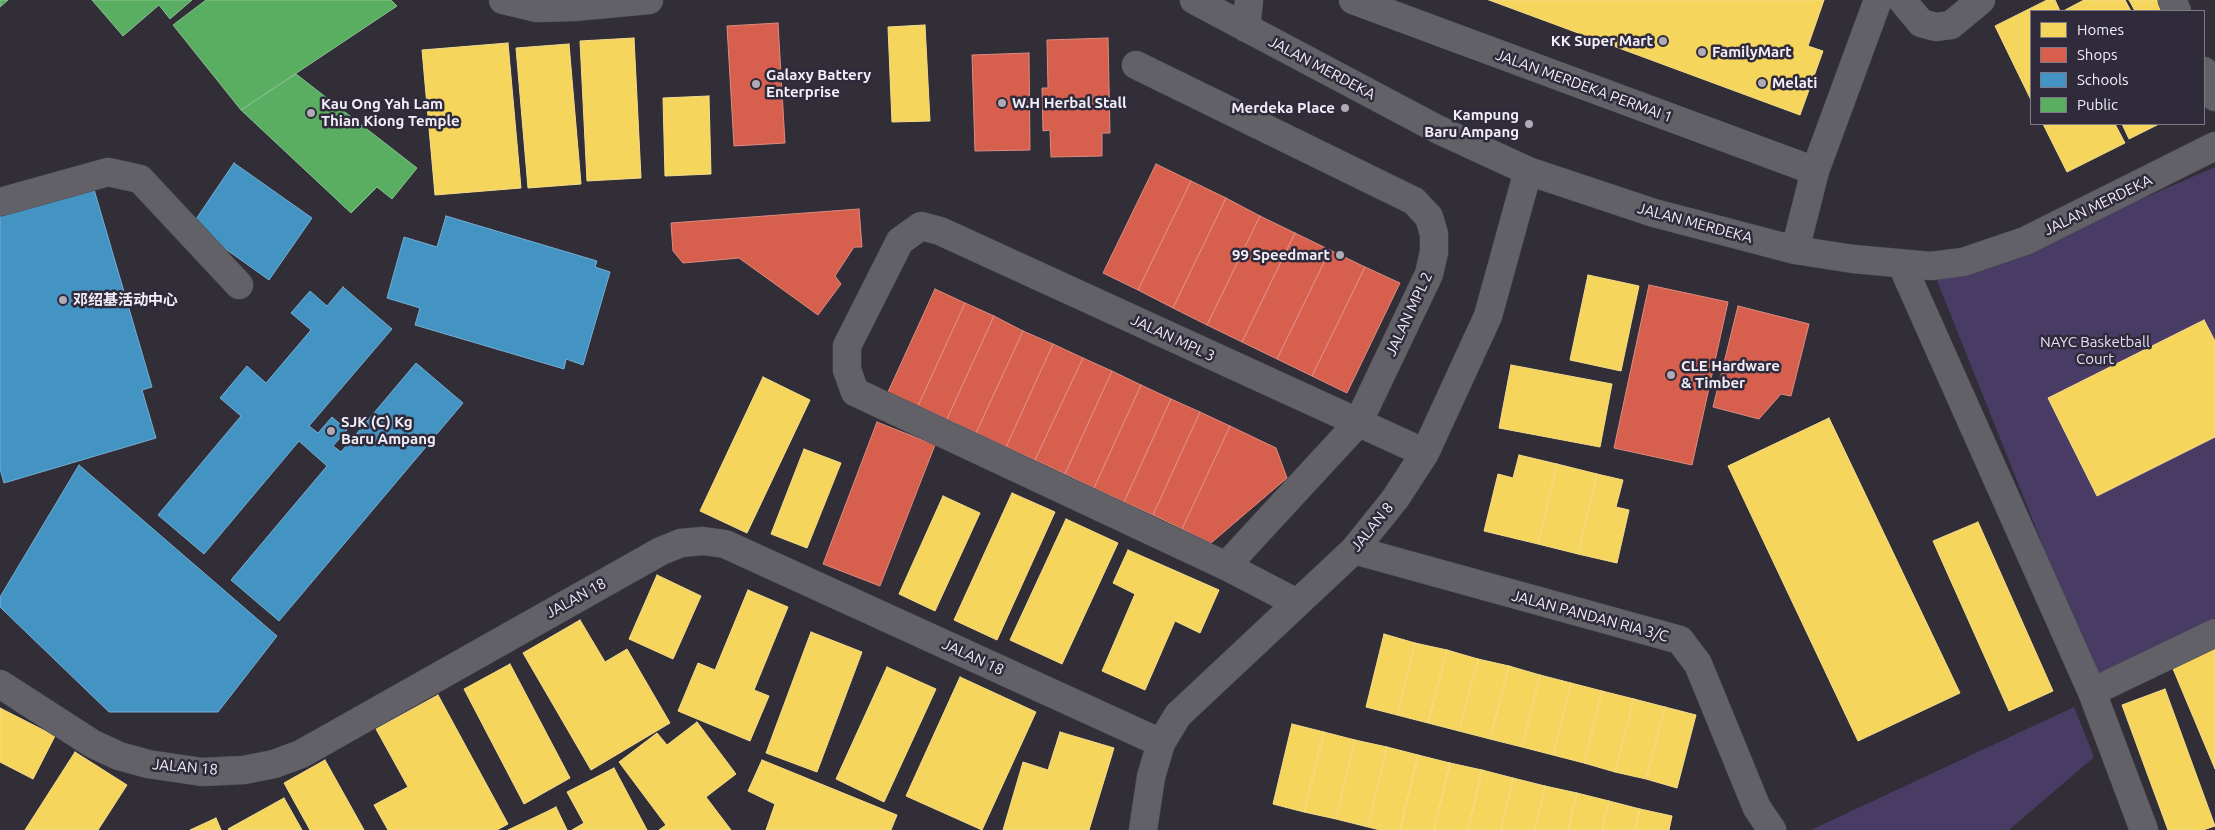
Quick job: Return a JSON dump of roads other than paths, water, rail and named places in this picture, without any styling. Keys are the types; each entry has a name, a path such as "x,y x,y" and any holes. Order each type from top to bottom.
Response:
{"street":[{"path":"503,0 537,8 574,7 648,0"},
{"name":"JALAN MERDEKA","path":"1194,0 1436,129 1528,171 1654,213 1795,250 1902,265 1931,266 1963,262 2025,241 2215,146"},
{"path":"1246,28 1249,0"},
{"name":"JALAN MERDEKA PERMAI 1","path":"1353,0 1815,171"},
{"path":"1795,250 1815,171 1878,0"},
{"path":"1902,0 1921,23 1936,27 1951,25 1981,0"},
{"name":"JALAN MPL 2","path":"1136,65 1414,201 1429,217 1434,234 1434,252 1429,274 1358,423 1226,566"},
{"path":"2205,73 2215,97"},
{"name":"JALAN 8","path":"1143,830 1151,777 1161,743 1178,715 1354,550 1395,499 1425,453 1488,316 1528,171"},
{"path":"0,202 108,172 140,179 239,285"},
{"name":"JALAN MPL 3","path":"1226,566 855,392 847,370 847,346 900,241 921,226 940,231 1425,453"},
{"path":"1902,265 2092,692 2144,830"},
{"name":"JALAN 18","path":"0,684 92,744 119,756 148,764 202,772 244,770 274,764 301,754 661,551 681,543 703,541 725,544 1161,743"},
{"name":"JALAN PANDAN RIA 3/C","path":"1354,550 1680,640 1698,664 1758,808 1772,830"},
{"path":"1226,566 1297,603"},
{"path":"2092,692 2215,633"}],"place":[{"name":"KK Super Mart","path":"1663,41"},
{"name":"FamilyMart","path":"1702,52"},
{"name":"Melati","path":"1762,83"},
{"name":"Galaxy Battery Enterprise","path":"756,84"},
{"name":"W.H Herbal Stall","path":"1002,103"},
{"name":"Merdeka Place","path":"1345,108"},
{"name":"Kau Ong Yah Lam Thian Kiong Temple","path":"311,113"},
{"name":"Kampung Baru Ampang","path":"1529,124"},
{"name":"99 Speedmart","path":"1340,255"},
{"name":"邓绍基活动中心","path":"63,300"},
{"name":"CLE Hardware & Timber","path":"1671,375"},
{"name":"SJK (C) Kg Baru Ampang","path":"331,431"}],"park label":[{"name":"NAYC Basketball Court","path":"2095,350"}]}
